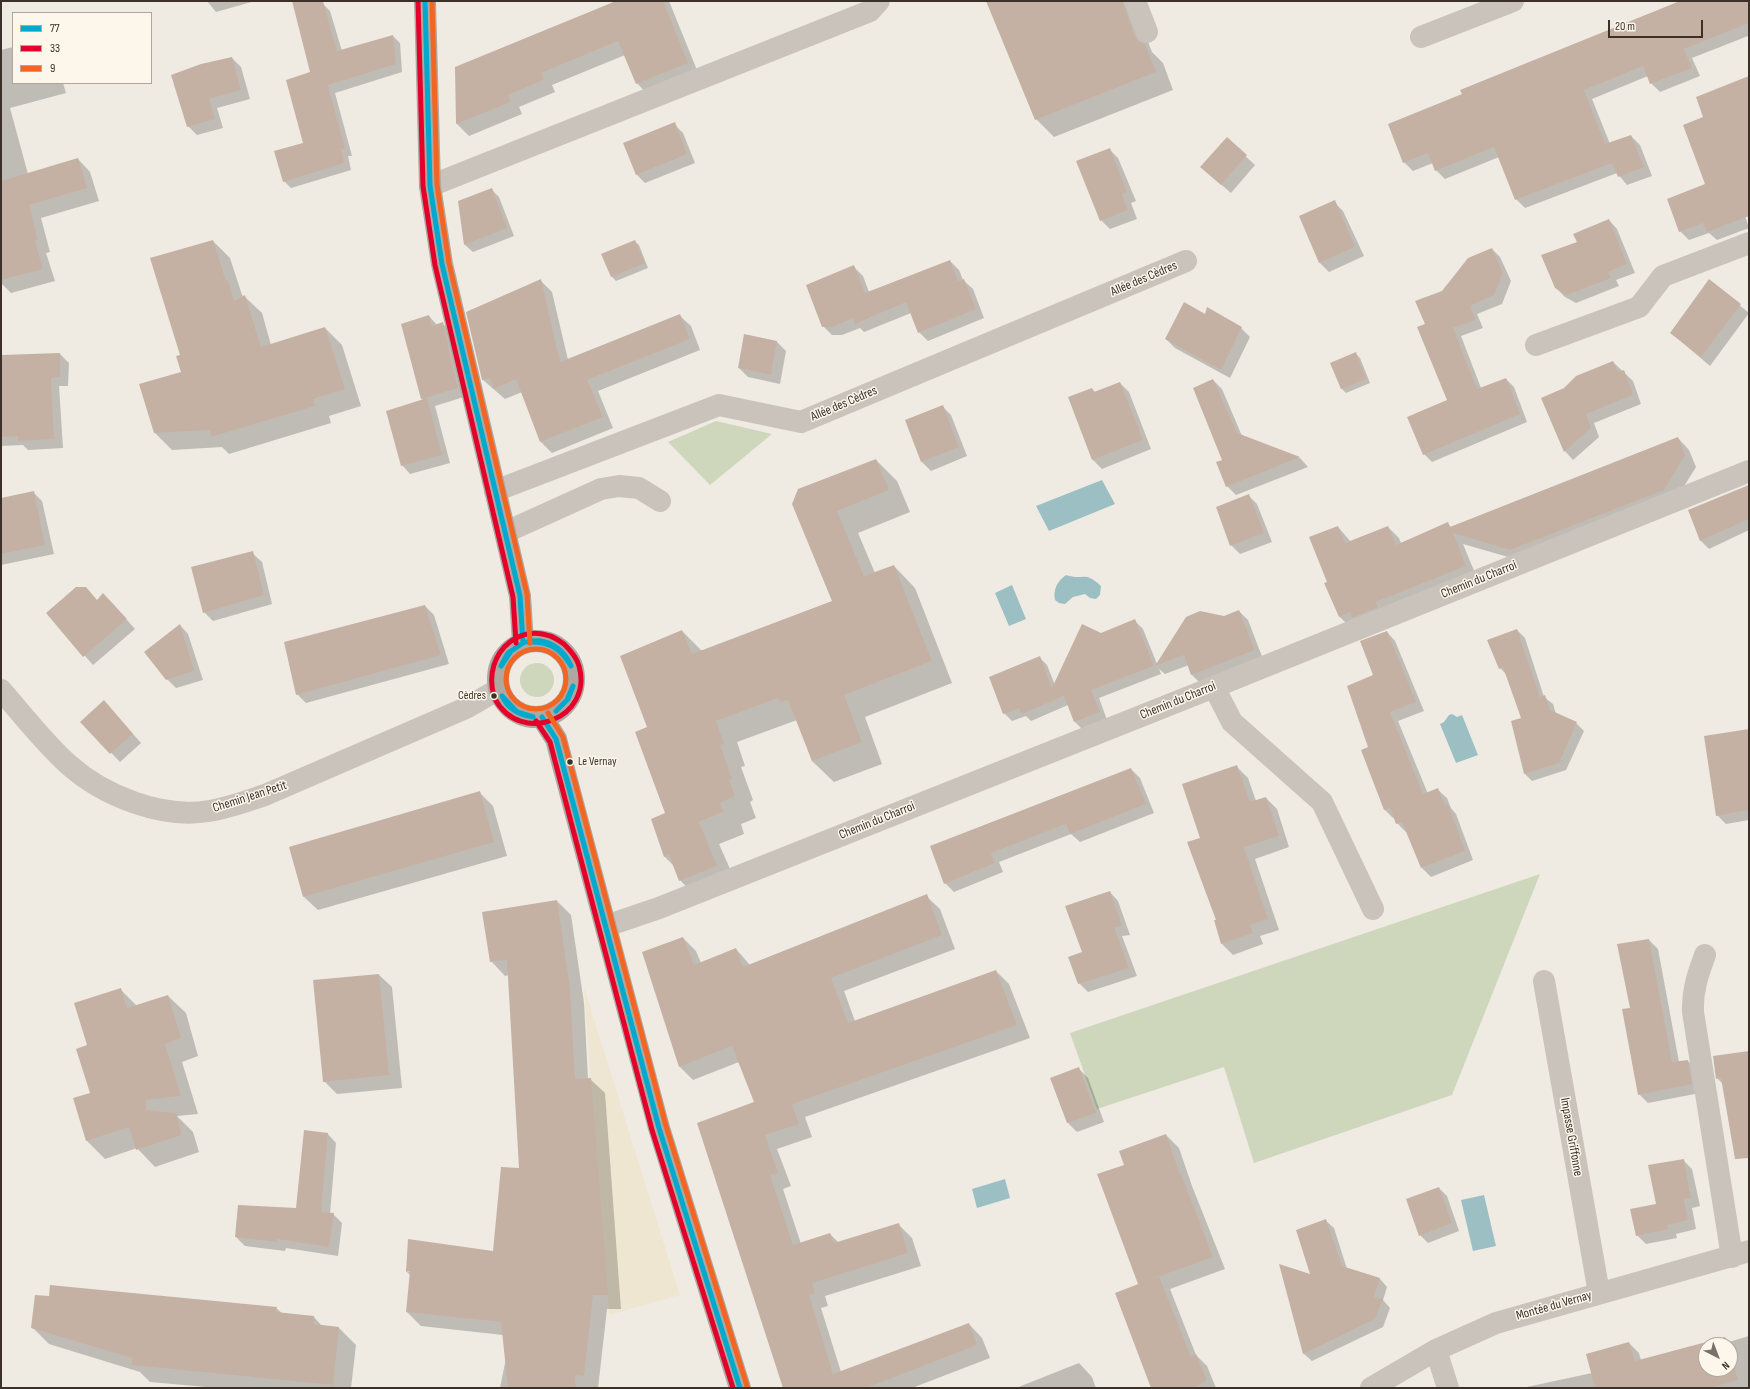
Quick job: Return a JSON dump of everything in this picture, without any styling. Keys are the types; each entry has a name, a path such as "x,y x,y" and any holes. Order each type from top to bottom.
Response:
{"main road":[{"path":"425,1 430,186 442,264 520,596 523,643"},
{"path":"536,640 548,642 559,648 568,658 573,670 574,682 571,695 564,705 554,713 542,717 529,717 518,713 508,705 500,695 498,670 503,659 512,649 523,643 536,640"},
{"path":"542,717 556,739 659,1128 740,1388"}],"street":[{"path":"430,186 870,11 879,1"},
{"path":"1135,1 1147,32"},
{"path":"1421,38 1513,1"},
{"path":"1536,345 1639,307 1663,276 1749,243"},
{"name":"Allée des Cèdres","path":"495,491 719,405 801,422 1186,261"},
{"name":"Chemin du Charroi","path":"606,926 659,908 1214,687 1749,471"},
{"path":"506,532 601,489 619,486 639,488 660,501"},
{"path":"1214,687 1232,722 1322,802 1374,909"},
{"name":"Chemin Jean Petit","path":"1,690 53,749 69,765 92,784 125,800 168,811 208,811 265,795 466,708 499,689"},
{"path":"1705,955 1696,979 1692,998 1693,1012 1740,1254"},
{"name":"Impasse Griffonne","path":"1544,982 1599,1293"},
{"name":"Montée du Vernay","path":"1370,1388 1436,1350 1496,1323 1740,1254"},
{"path":"1436,1350 1448,1388"}],"green space":[{"path":"716,421 772,434 710,485 668,442"},
{"path":"534,663 540,663 544,664 551,670 554,680 553,687 547,694 540,697 534,697 530,696 523,690 520,683 520,677 521,673 527,666"},
{"path":"1540,874 1452,1095 1254,1163 1224,1067 1097,1109 1070,1033"}],"shaded area":[{"path":"584,987 680,1295 609,1315 596,1154"}],"water":[{"path":"1102,480 1115,504 1049,531 1036,506"},
{"path":"1066,575 1072,577 1091,578 1101,586 1100,595 1096,599 1090,598 1085,594 1073,597 1065,604 1059,603 1055,600 1055,589 1060,580"},
{"path":"1012,585 1026,619 1009,626 995,593"},
{"path":"1452,714 1457,717 1462,715 1478,755 1456,763 1440,724"},
{"path":"1005,1179 1010,1198 977,1208 972,1189"},
{"path":"1484,1195 1496,1246 1473,1251 1461,1200"}],"building":[{"path":"292,1 323,1 337,51 393,35 396,64 328,85 345,149 341,149 344,163 283,182 274,151 303,143 286,80 310,72"},
{"path":"616,1 663,1 688,63 636,84 618,41 541,73 544,80 508,95 511,102 456,124 455,67"},
{"path":"986,1 1123,1 1135,37 1140,42 1145,44 1156,72 1035,120"},
{"path":"1680,1 1749,1 1749,23 1684,49 1692,68 1650,84 1643,66 1584,90 1605,144 1631,135 1644,167 1618,177 1612,163 1515,200 1494,147 1435,171 1428,153 1403,163 1388,124 1462,94 1460,90"},
{"path":"232,57 241,90 209,99 215,119 187,127 171,75 201,64"},
{"path":"1749,76 1749,216 1707,232 1703,223 1679,232 1667,199 1705,184 1683,125 1703,117 1696,97"},
{"path":"675,122 687,154 636,175 623,143"},
{"path":"1227,137 1247,155 1221,185 1200,167"},
{"path":"1110,148 1127,192 1122,194 1128,210 1100,221 1076,161"},
{"path":"78,158 87,188 29,205 38,240 35,241 43,269 1,280 1,181"},
{"path":"492,188 507,228 464,245 458,201"},
{"path":"1335,200 1355,247 1319,263 1299,216"},
{"path":"1609,219 1627,264 1608,272 1611,278 1567,295 1555,288 1541,255 1577,242 1573,234"},
{"path":"213,240 234,301 245,295 261,347 325,327 345,389 313,399 315,406 211,437 210,430 154,433 139,384 181,372 176,356 180,355 150,258"},
{"path":"635,240 645,263 611,277 601,254"},
{"path":"1492,248 1503,273 1494,295 1470,306 1475,320 1453,328 1477,389 1506,378 1520,414 1423,455 1407,417 1447,400 1417,327 1425,324 1415,301 1442,291 1468,258"},
{"path":"950,260 958,281 918,297 964,279 976,309 918,333 906,302 855,324 853,318 833,327 822,327 806,285 854,265 865,293"},
{"path":"541,279 560,362 680,314 690,339 587,380 603,417 540,442 516,379 493,389 490,378 482,380 466,312"},
{"path":"1709,279 1741,304 1701,357 1670,333"},
{"path":"1184,302 1205,314 1207,307 1242,327 1221,370 1165,339"},
{"path":"429,315 432,326 443,322 458,388 421,399 401,324"},
{"path":"744,334 777,341 771,375 738,368"},
{"path":"1356,352 1366,379 1341,389 1330,363"},
{"path":"60,353 60,377 51,378 54,439 18,441 18,436 1,437 1,355"},
{"path":"1613,361 1618,372 1624,370 1633,395 1586,414 1591,428 1564,452 1541,398 1564,388 1576,376"},
{"path":"1213,379 1237,433 1300,457 1226,487 1216,462 1222,460 1193,388"},
{"path":"1120,382 1143,440 1092,460 1068,397 1092,388 1094,392"},
{"path":"427,398 442,455 401,466 386,411"},
{"path":"943,405 959,447 921,462 905,420"},
{"path":"1678,437 1685,455 1664,490 1510,550 1453,533 1466,566 1376,602 1378,607 1352,618 1350,612 1339,617 1324,583 1327,582 1309,537 1338,526 1345,543 1388,526 1396,545 1448,522 1450,527"},
{"path":"876,459 889,490 837,511 864,576 894,565 932,661 844,695 862,742 812,761 788,700 781,702 778,698 716,721 724,744 720,745 732,779 729,780 735,796 720,803 723,812 699,822 717,866 679,881 669,855 664,857 651,819 665,813 635,732 647,727 620,656 682,630 692,654 832,601 792,504 798,489"},
{"path":"1749,485 1749,519 1700,541 1688,510"},
{"path":"34,491 45,545 1,554 1,498"},
{"path":"1249,494 1264,533 1230,546 1216,507"},
{"path":"253,551 264,595 203,613 191,567"},
{"path":"76,587 86,587 97,600 103,593 127,619 83,657 46,613"},
{"path":"425,605 441,655 296,695 284,642"},
{"path":"1239,610 1255,650 1191,675 1184,655 1155,666 1186,617 1200,611 1224,616"},
{"path":"1135,619 1154,666 1091,690 1100,712 1074,722 1064,696 1022,714 1019,708 1003,714 989,677 1040,656 1052,688 1082,624 1101,633"},
{"path":"180,624 194,671 166,680 144,652"},
{"path":"1517,629 1540,697 1545,695 1550,710 1577,722 1559,763 1524,774 1511,721 1521,718 1503,667 1499,669 1487,640"},
{"path":"1387,631 1416,702 1390,712 1423,794 1438,788 1445,805 1448,804 1465,851 1421,868 1402,822 1396,824 1390,808 1384,810 1361,750 1368,747 1347,686 1373,675 1360,641"},
{"path":"104,700 133,734 110,754 80,722"},
{"path":"1749,729 1749,810 1716,816 1704,736"},
{"path":"1237,765 1250,802 1266,797 1279,836 1244,847 1268,919 1250,925 1253,933 1221,944 1214,920 1216,920 1187,842 1200,838 1182,784"},
{"path":"1131,768 1146,804 1070,834 1066,824 991,853 995,863 944,884 930,846"},
{"path":"480,791 494,842 303,897 289,847"},
{"path":"1110,891 1122,926 1114,927 1129,968 1078,984 1068,957 1082,952 1065,906"},
{"path":"927,894 942,935 831,978 848,1023 996,970 1017,1025 792,1104 799,1124 765,1135 778,1173 770,1175 793,1245 830,1233 834,1243 899,1223 908,1253 812,1283 815,1293 809,1295 833,1374 969,1323 977,1345 866,1388 783,1388 697,1123 754,1102 732,1046 679,1067 642,952 683,937 694,965 736,948 743,967"},
{"path":"557,900 570,988 575,1079 591,1078 608,1295 593,1295 584,1376 575,1375 576,1388 508,1388 501,1322 406,1312 410,1271 406,1272 408,1239 493,1251 501,1167 519,1168 507,960 490,962 482,912"},
{"path":"1649,939 1672,1062 1688,1060 1692,1084 1638,1095 1622,1009 1630,1008 1617,944"},
{"path":"379,974 389,1075 323,1082 313,980"},
{"path":"121,988 127,1008 168,995 181,1038 165,1044 181,1096 146,1100 146,1110 176,1113 182,1135 136,1150 129,1127 86,1141 73,1098 90,1093 76,1049 87,1045 74,1003"},
{"path":"1749,1051 1749,1158 1735,1159 1721,1078 1716,1079 1713,1056"},
{"path":"1079,1067 1096,1113 1067,1123 1050,1078"},
{"path":"304,1130 328,1133 321,1212 334,1213 329,1247 277,1239 277,1242 235,1237 238,1205 296,1208"},
{"path":"1166,1134 1213,1257 1138,1284 1097,1174 1124,1165 1119,1151"},
{"path":"1684,1159 1691,1198 1684,1199 1688,1220 1667,1225 1668,1229 1636,1236 1630,1209 1656,1204 1648,1165"},
{"path":"1439,1187 1452,1223 1419,1236 1406,1199"},
{"path":"1326,1219 1342,1266 1380,1278 1374,1297 1383,1299 1375,1319 1303,1354 1279,1264 1310,1274 1296,1230"},
{"path":"1159,1276 1191,1357 1196,1354 1207,1380 1195,1388 1151,1388 1115,1293"},
{"path":"50,1285 277,1307 276,1312 314,1316 314,1324 339,1327 333,1385 132,1365 132,1358 31,1328 35,1295 49,1296"},
{"path":"1629,1342 1635,1361 1698,1344 1698,1377 1737,1377 1738,1380 1710,1388 1595,1388 1586,1354"}],"transit line":[{"name":"33","path":"418,1 423,186 435,265 513,597 516,643"},
{"name":"77","path":"425,1 430,186 442,264 520,596 523,643"},
{"name":"9","path":"432,1 437,185 449,263 527,594 530,643"},
{"name":"33","path":"494,696 492,680 494,665 500,652 510,642 521,636 535,633 549,636 564,644 573,654 578,663 581,684 576,700 566,712 552,720 537,723 521,721 507,713 495,699"},
{"name":"77","path":"527,642 541,641 554,645 564,654 571,666"},
{"name":"77","path":"527,642 553,646 567,659 571,666"},
{"name":"77","path":"501,666 508,653 523,643"},
{"name":"77","path":"501,666 511,651 523,643"},
{"name":"9","path":"530,649 542,649 553,654 561,662 566,673 566,679 564,691 553,704 542,709 530,709 519,704 511,696 506,685 506,673 511,662 519,654 530,649"},
{"name":"77","path":"556,711 567,700 573,686"},
{"name":"77","path":"556,711 568,699 573,686"},
{"name":"77","path":"502,696 517,712 533,717"},
{"name":"77","path":"502,696 504,701 514,711 533,717"},
{"name":"9","path":"548,713 563,737 666,1126 747,1386"},
{"name":"77","path":"542,717 556,739 659,1128 740,1388"},
{"name":"33","path":"536,721 550,742 652,1130 733,1388"}],"place":[{"name":"Cèdres","path":"494,696"},
{"name":"Le Vernay","path":"570,762"}]}
